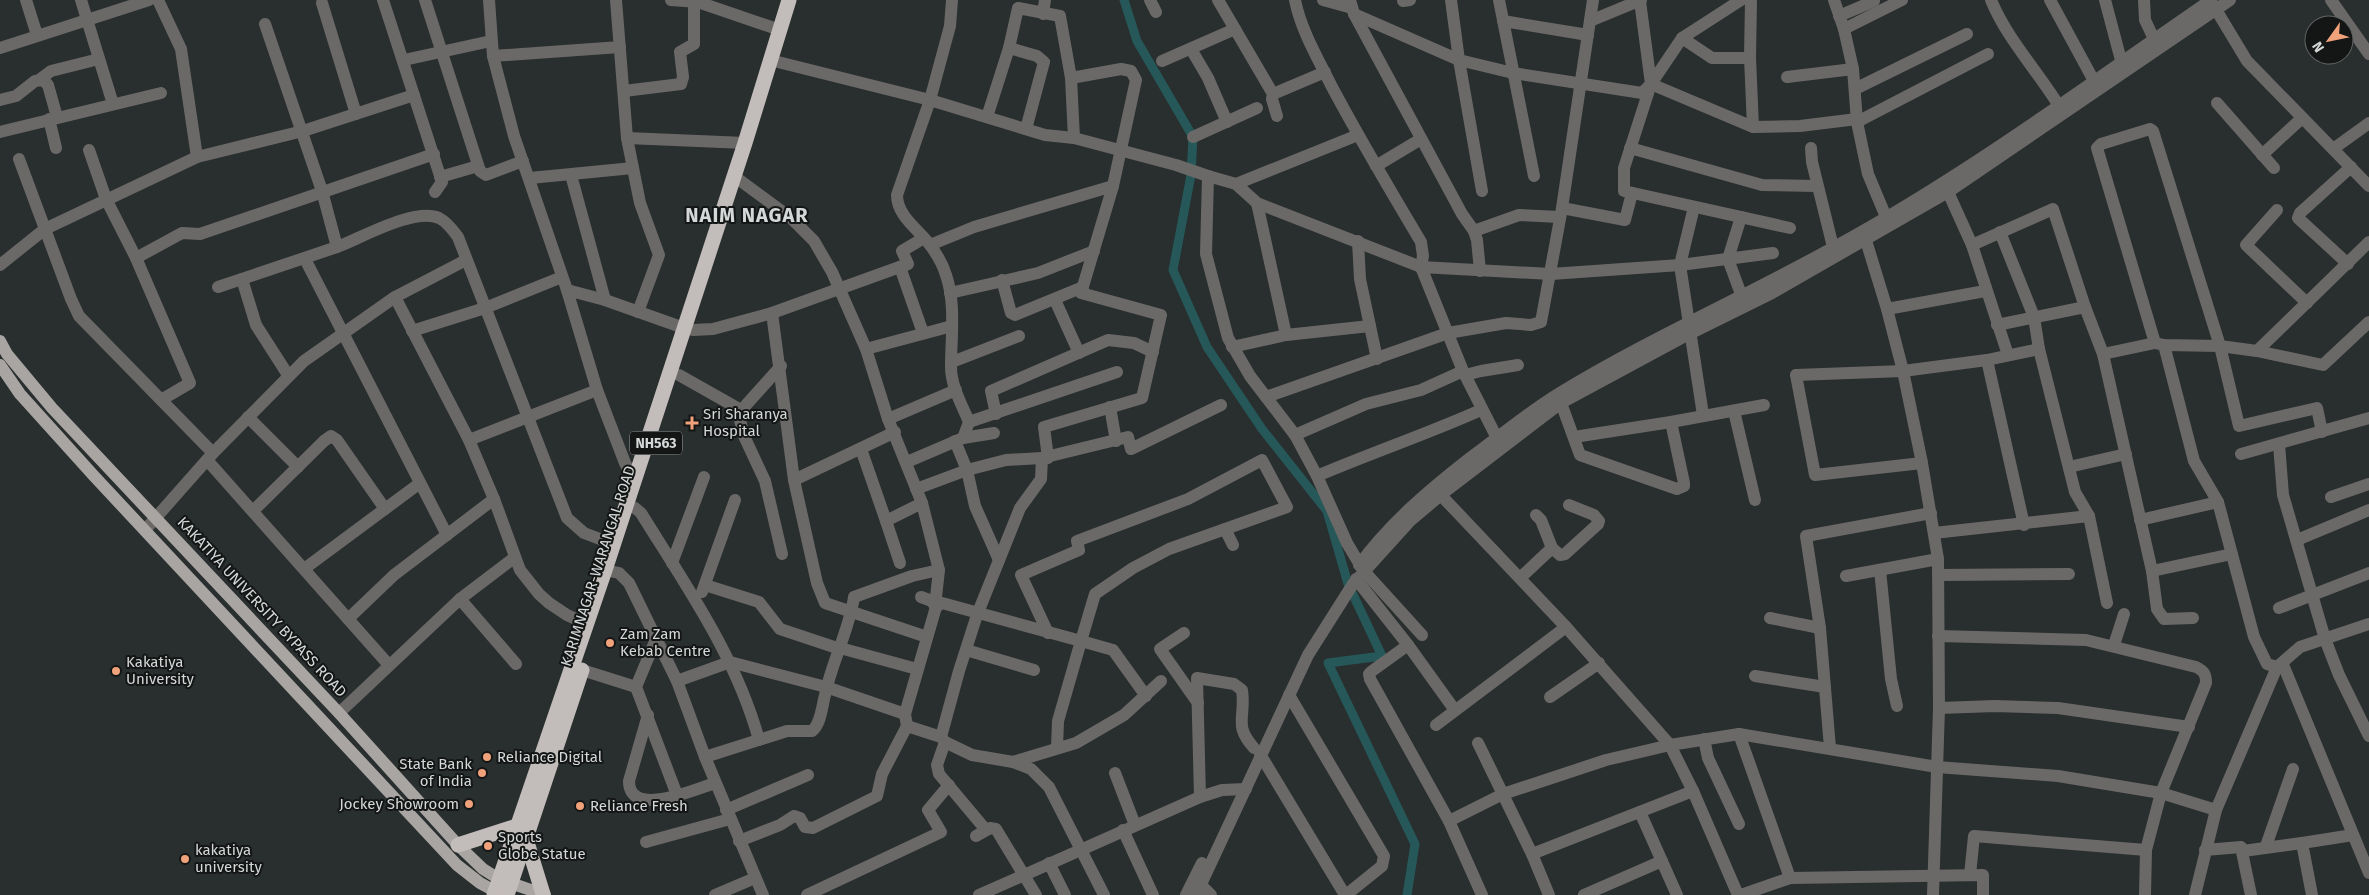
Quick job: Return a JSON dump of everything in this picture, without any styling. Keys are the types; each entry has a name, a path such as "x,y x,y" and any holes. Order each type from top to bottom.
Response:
{"highway":[{"name":"KARIMNAGAR-WARANGAL ROAD","path":"501,890 526,839 582,670 610,571 613,544 689,329 738,179 775,61 780,30 789,0"},
{"name":"KARIMNAGAR-WARANGAL ROAD","path":"738,179 745,143 799,0"},
{"name":"KARIMNAGAR-WARANGAL ROAD","path":"501,890 517,826 587,624 635,508 678,375 689,329"},
{"path":"458,845 517,826"},
{"path":"526,839 544,895"}],"main road":[{"name":"KAKATIYA UNIVERSITY BYPASS ROAD","path":"0,341 7,354 52,408 229,599 339,713 501,890"},
{"path":"0,366 20,394 465,873 501,890 544,895"}],"street":[{"path":"26,0 37,35"},
{"path":"81,0 113,104"},
{"path":"0,48 149,0"},
{"path":"158,0 181,49 197,157"},
{"path":"383,0 442,182 435,192"},
{"path":"424,0 478,166 486,175 523,161"},
{"path":"489,0 493,56 523,161 567,290 597,390 625,463 628,469 636,475"},
{"path":"616,0 627,138 640,203 657,245 658,254 638,312"},
{"path":"670,0 698,2 780,30"},
{"path":"952,0 950,26 930,100 897,195 897,202 901,211 927,242 945,273 950,293 952,362 956,390 969,422"},
{"path":"1043,14 1045,0"},
{"path":"1218,0 1273,94 1272,100 1277,116"},
{"path":"1295,0 1303,29 1324,72 1358,135 1421,242 1423,256 1421,267 1464,373 1499,443"},
{"path":"1323,0 1352,7 1459,60 1513,73 1642,92 1651,84 1682,38 1741,0"},
{"path":"1452,0 1459,60 1482,191"},
{"path":"1499,0 1534,176"},
{"path":"1266,396 1448,333 1506,323 1531,325 1541,322 1561,212 1592,0"},
{"path":"1590,21 1640,0 1651,84 1624,168 1624,190 1790,228"},
{"path":"1751,0 1752,38 1750,58 1753,128"},
{"path":"1834,0 1844,29 1853,69 1857,120 1868,174 1886,217"},
{"path":"1844,29 1902,0"},
{"path":"1990,0 2000,23 2040,75 2059,106"},
{"path":"2050,0 2094,81"},
{"path":"2105,0 2122,64"},
{"path":"2144,0 2145,20 2154,39"},
{"path":"1499,443 1561,403 1742,297 1802,266 1833,247 1865,236 1886,217 1943,184 2122,64 2154,39 2213,3 2230,0"},
{"path":"2332,0 2369,54"},
{"path":"1839,16 1874,1"},
{"path":"624,92 681,84 684,77 680,52 694,44 694,6 698,2"},
{"path":"322,3 356,114"},
{"path":"2213,3 2247,61 2369,186"},
{"path":"1211,895 1198,890 1257,751 1303,652 1356,575 1438,490 1557,395 1688,329 1772,293 1865,236 1948,192 2213,3"},
{"path":"1352,7 1462,214 1474,231 1480,271"},
{"path":"987,117 1018,8 1060,16 1062,18 1071,78 1074,138"},
{"path":"1503,21 1588,35"},
{"path":"265,24 303,131 337,247"},
{"path":"1162,61 1235,29"},
{"path":"1855,89 1967,34"},
{"path":"1682,38 1712,58 1750,58"},
{"path":"404,60 491,41"},
{"path":"493,56 620,47"},
{"path":"1008,48 1037,56 1044,62 1026,129"},
{"path":"1191,49 1208,78 1227,122"},
{"path":"1651,84 1753,128 1800,126 1857,120 1988,54"},
{"path":"0,100 16,96 51,71 100,59"},
{"path":"775,61 930,100 1045,135 1074,138 1120,152 1176,165 1236,184 1257,203 1421,267 1551,274 1680,265 1773,253"},
{"path":"1036,895 996,829 990,828 981,833 937,769 943,739 977,614 1020,508 1041,479 1045,458 1044,427 1142,398 1162,314 1081,293 1113,186 1136,80 1134,74 1121,69 1071,78"},
{"path":"1787,77 1853,69"},
{"path":"1273,94 1324,72"},
{"path":"39,80 43,80 48,85 56,148"},
{"path":"0,132 161,93"},
{"path":"0,264 44,229 197,157 303,131 414,95"},
{"path":"2217,103 2274,168"},
{"path":"1192,137 1256,108"},
{"path":"2262,155 2302,118"},
{"path":"2333,149 2369,122"},
{"path":"2322,432 2318,408 2239,426 2220,346 2153,131 2150,129 2101,144 2097,148 2160,344 2194,461 2218,502 2254,637 2267,664 2284,667 2369,873"},
{"path":"1236,184 1358,135"},
{"path":"627,138 745,143"},
{"path":"1376,166 1422,139"},
{"path":"1630,148 1762,185 1818,186"},
{"path":"1811,148 1833,247"},
{"path":"89,150 106,199 136,258 190,383 161,400"},
{"path":"136,258 182,233 200,234 434,154"},
{"path":"19,159 70,299 79,316 161,400 210,456 253,511 388,664"},
{"path":"440,177 478,166"},
{"path":"2348,264 2298,218 2300,213 2350,167"},
{"path":"530,178 633,168"},
{"path":"571,175 605,300"},
{"path":"1206,175 1206,254 1224,328 1232,347 1295,435 1317,476 1347,543 1356,575 1454,709"},
{"path":"738,179 779,207 814,241 824,255 866,349 888,419 895,432 922,502 939,570 927,637 916,669 906,720 882,774 878,793 874,798 813,828 805,827 800,818 794,816 780,825 739,841"},
{"path":"567,290 605,300 689,329 713,329 772,313 908,264 903,250 1113,186"},
{"path":"1474,231 1520,215 1561,212 1625,220 1632,192"},
{"path":"1948,192 1972,245 2008,355"},
{"path":"1257,203 1286,335"},
{"path":"1694,207 1680,265 1688,329 1703,415"},
{"path":"1972,245 2053,209 2085,307 2103,354 2152,571 2157,609 2160,615 2171,620 2193,618"},
{"path":"2278,210 2246,245 2308,303"},
{"path":"218,287 337,247 416,216 437,218 452,229 458,237 568,518 584,533 613,544"},
{"path":"1741,217 1728,259 1742,297"},
{"path":"2000,232 2034,317 2039,348 2075,492 2089,516 2107,603"},
{"path":"1865,236 1903,371 1922,463 1938,559 1937,767 1932,895"},
{"path":"1358,241 1360,279 1376,359"},
{"path":"2257,350 2308,303 2369,242"},
{"path":"950,293 1038,273 1094,251"},
{"path":"305,258 447,535"},
{"path":"145,530 210,456 288,375 304,361 395,297 466,260"},
{"path":"900,267 923,333"},
{"path":"412,331 485,308 562,277"},
{"path":"242,279 256,325 288,375"},
{"path":"1002,280 1010,310 1014,315 1055,300 1083,287"},
{"path":"1887,309 1986,291"},
{"path":"395,297 469,440 494,499 514,558 520,570 539,594 567,615 587,624"},
{"path":"1055,300 1079,353"},
{"path":"1997,324 2085,307"},
{"path":"772,313 781,366 794,480 817,583 825,603 927,637"},
{"path":"2103,354 2160,344 2220,346 2257,350 2323,366 2369,322"},
{"path":"866,349 952,326"},
{"path":"1232,347 1286,335 1370,326"},
{"path":"952,362 1019,336"},
{"path":"996,414 991,392 1108,340 1134,343 1153,352"},
{"path":"1922,463 1815,475 1812,468 1796,375 1903,371 1987,360 2039,348"},
{"path":"1987,360 2024,525"},
{"path":"1295,435 1366,404 1421,390 1464,373 1518,365"},
{"path":"781,366 741,410 740,423 765,481 782,554"},
{"path":"999,560 975,506 959,440 969,422 1117,372"},
{"path":"678,375 741,410"},
{"path":"469,440 597,390"},
{"path":"888,419 956,390"},
{"path":"1561,403 1578,452 1582,456 1677,489 1684,486 1684,482 1671,422"},
{"path":"916,488 967,470 1006,460 1045,458 1128,437 1131,449 1221,405"},
{"path":"1574,436 1671,422 1764,405"},
{"path":"1110,407 1116,441"},
{"path":"1317,476 1382,448 1428,433 1481,410"},
{"path":"1734,411 1755,500"},
{"path":"248,417 298,467"},
{"path":"2241,454 2369,418"},
{"path":"794,480 895,432"},
{"path":"907,462 959,440 994,433"},
{"path":"253,511 328,437 334,438 385,509"},
{"path":"2279,444 2283,495 2325,639 2339,676 2369,736"},
{"path":"862,449 900,563"},
{"path":"2069,467 2126,454"},
{"path":"1048,633 1021,575 1079,550 1077,541 1188,499 1262,460 1287,507 1169,550 1133,568 1095,594 1058,721 1057,748"},
{"path":"672,563 704,477"},
{"path":"304,569 420,484"},
{"path":"2331,497 2369,484"},
{"path":"1438,490 1599,663 1670,745 1693,791 1739,895 1790,878 1933,874 1983,875 1982,895"},
{"path":"348,619 394,575 494,499"},
{"path":"698,603 735,500"},
{"path":"886,522 922,502"},
{"path":"2140,520 2218,502"},
{"path":"1536,515 1541,520 1552,548 1560,555 1565,554 1599,521 1594,515 1570,506"},
{"path":"635,508 642,513 698,603 730,662 750,708 759,740"},
{"path":"2297,540 2369,510"},
{"path":"1830,748 1820,628 1806,536 1931,513"},
{"path":"1934,533 2024,525 2089,516"},
{"path":"1225,530 1233,546"},
{"path":"1520,578 1552,548"},
{"path":"2152,571 2232,554"},
{"path":"339,713 388,664 460,598 514,558"},
{"path":"1846,576 1938,559"},
{"path":"705,757 788,731 812,731 819,719 826,687 852,611 854,597 912,576 939,570"},
{"path":"1880,570 1891,679 1897,706"},
{"path":"610,571 625,577 629,583 677,681 715,782 763,895"},
{"path":"2278,608 2369,573"},
{"path":"1938,575 2069,574"},
{"path":"1356,575 1422,635"},
{"path":"705,585 760,602 780,629 916,669"},
{"path":"460,598 516,664"},
{"path":"1257,751 1341,598"},
{"path":"933,601 1114,650 1146,696"},
{"path":"2114,645 2124,614"},
{"path":"1770,618 1820,628"},
{"path":"2196,895 2205,850 2216,810 2276,667 2300,648 2369,624"},
{"path":"1436,725 1454,709 1566,627"},
{"path":"1184,633 1160,648 1198,703"},
{"path":"1938,636 2086,640 2114,645 2196,667 2206,675 2206,683 2161,794 2146,850 2145,895"},
{"path":"656,639 636,687 648,714 677,795"},
{"path":"1408,645 1372,670 1369,674 1370,680 1449,821 1482,895"},
{"path":"966,650 1034,670"},
{"path":"677,681 730,662 826,687 906,720 972,756 1013,762 1031,770 1049,788 1104,895"},
{"path":"1550,697 1599,663"},
{"path":"582,670 636,687"},
{"path":"1755,676 1825,687"},
{"path":"1200,797 1197,678 1234,684 1242,690 1244,706 1241,727 1244,736 1257,751 1346,895 1382,866 1384,856 1381,849 1289,695"},
{"path":"1013,762 1076,743 1124,715 1162,681"},
{"path":"1938,708 1995,706 2058,708 2189,727"},
{"path":"648,714 630,773 629,788 639,799 645,801 677,795 715,782"},
{"path":"1449,821 1503,794 1606,760 1670,745 1739,734 1937,767 2058,776 2161,794 2216,810"},
{"path":"1739,734 1790,878"},
{"path":"1704,739 1708,758 1738,824"},
{"path":"1478,743 1532,854 1549,895"},
{"path":"2266,846 2293,769"},
{"path":"1115,774 1129,828 1153,895"},
{"path":"646,842 728,814 808,775"},
{"path":"807,895 941,832 928,810 949,785"},
{"path":"979,895 1200,797 1242,788"},
{"path":"1186,895 1242,788"},
{"path":"1532,854 1693,791"},
{"path":"1640,812 1677,895"},
{"path":"2243,851 2266,846 2302,843 2353,835"},
{"path":"1970,874 1974,836 2146,850"},
{"path":"2302,843 2312,895"},
{"path":"2205,850 2241,847 2251,895"},
{"path":"1584,895 1662,861"},
{"path":"1049,863 1065,895"},
{"path":"715,895 755,878"}],"waterway":[{"path":"1124,0 1137,41 1193,137 1191,175 1173,270 1207,347 1262,429 1327,511 1348,584 1382,656 1328,663 1415,844 1407,895"}],"place":[{"name":"Sri Sharanya Hospital","path":"692,423"},
{"name":"Zam Zam Kebab Centre","path":"610,643"},
{"name":"Kakatiya University","path":"116,671"},
{"name":"Reliance Digital","path":"487,757"},
{"name":"State Bank of India","path":"482,773"},
{"name":"Jockey Showroom","path":"469,804"},
{"name":"Reliance Fresh","path":"580,806"},
{"name":"Sports Globe Statue","path":"488,846"},
{"name":"kakatiya university","path":"185,859"}],"district":[{"name":"NAIM NAGAR","path":"747,215"}]}
